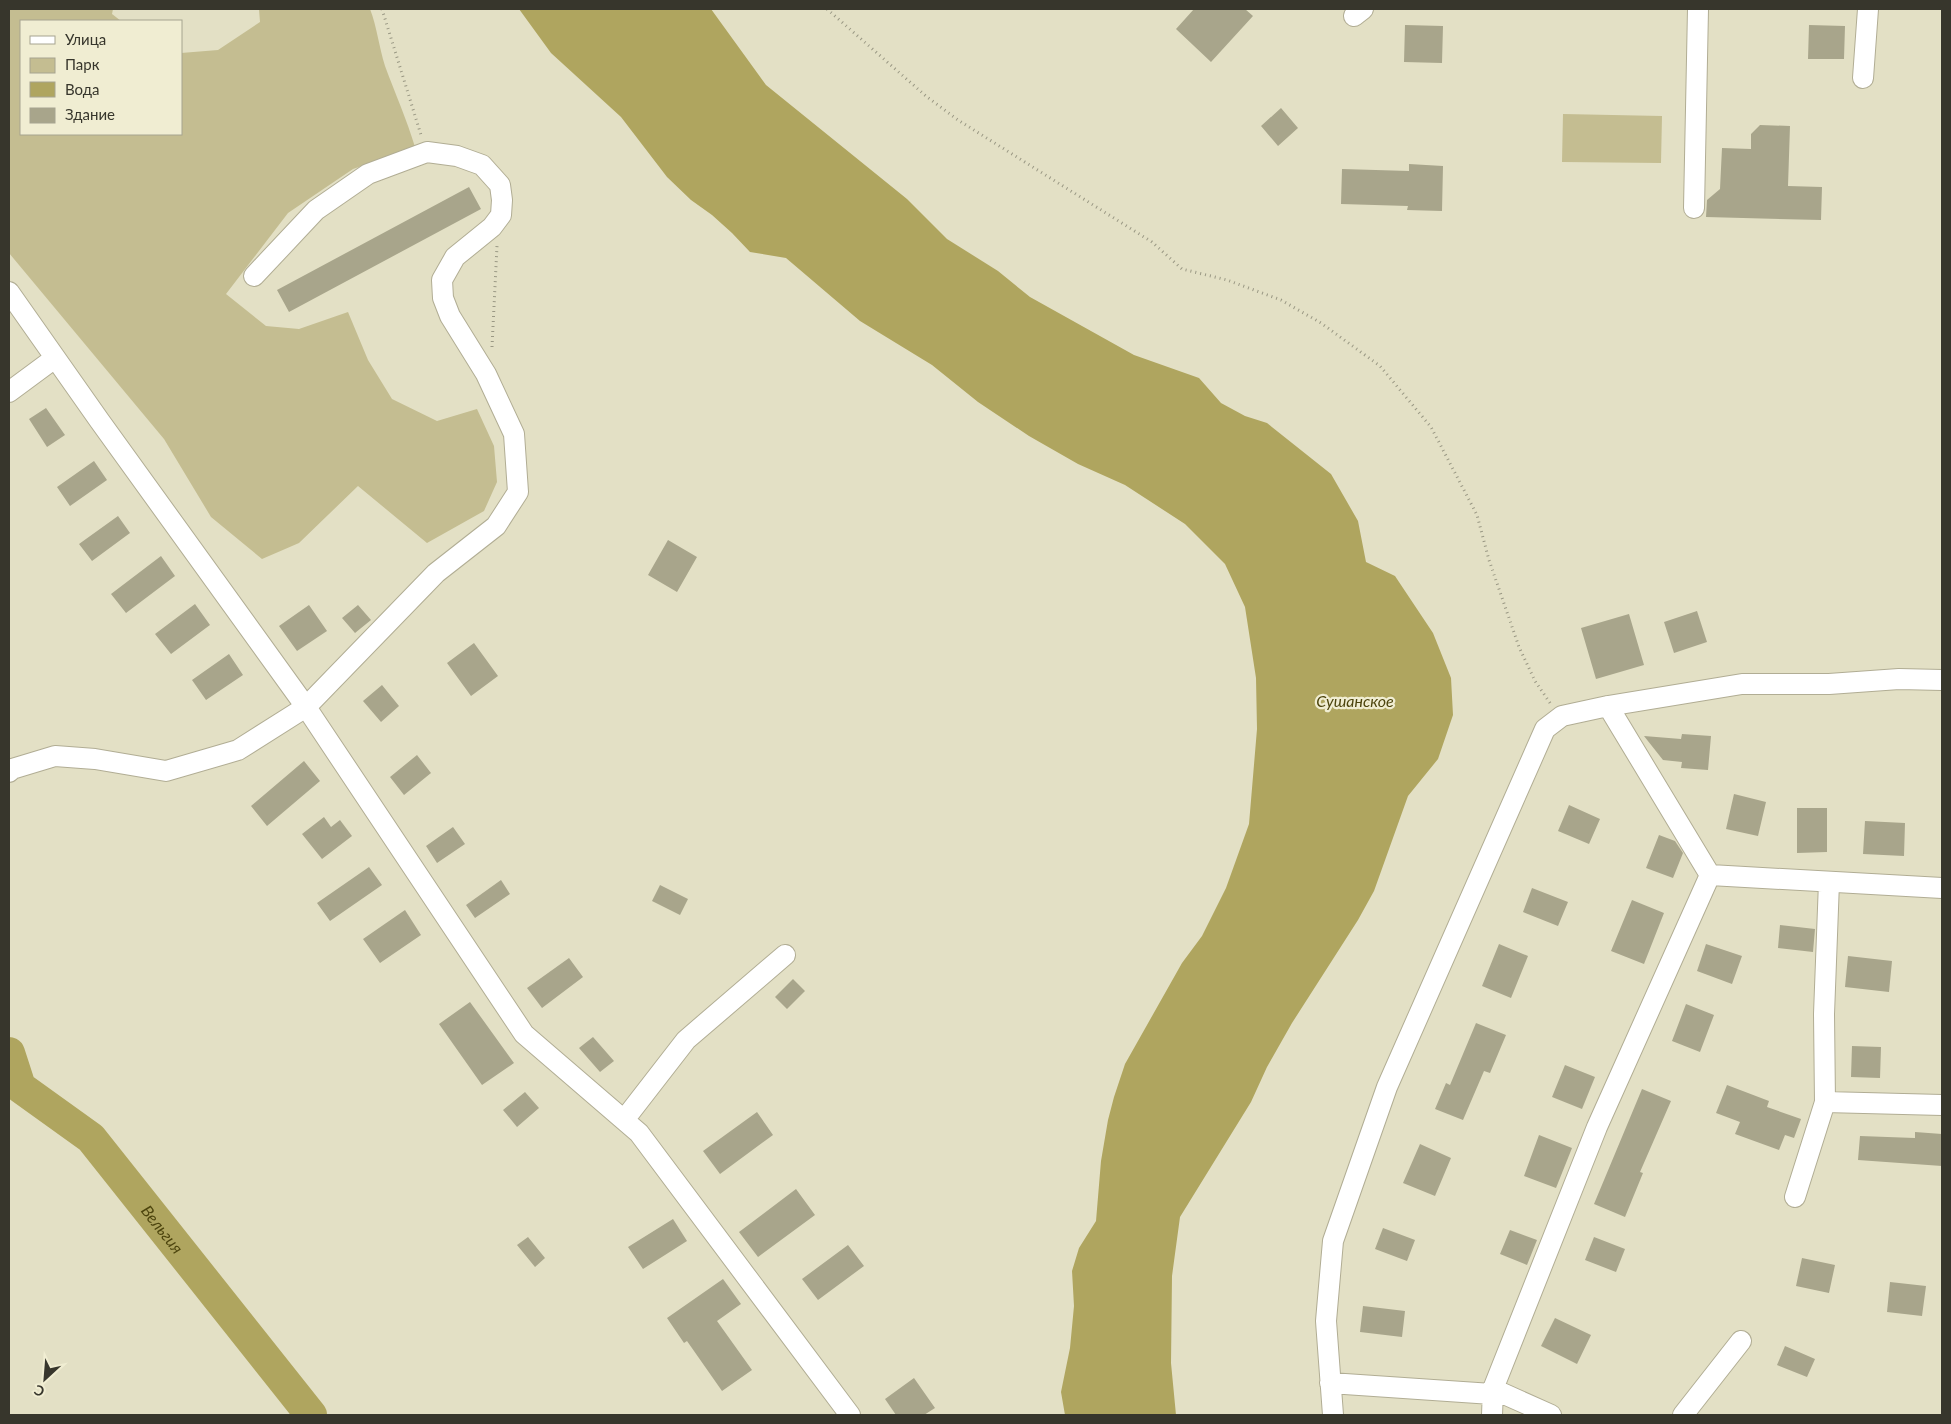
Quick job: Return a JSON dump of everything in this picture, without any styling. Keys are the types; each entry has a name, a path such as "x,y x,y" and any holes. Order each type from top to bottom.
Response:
{"street":[{"path":"1694,208 1698,9"},
{"path":"1863,78 1868,9"},
{"path":"9,772 12,769 55,756 95,759 166,771 238,750 306,707 436,574 496,526 518,492 514,434 486,374 450,316 443,298 442,280 455,257 492,227 501,215 500,185 482,165 457,156 427,152 368,174 316,210 254,276"},
{"path":"10,294 306,707 524,1034 639,1133 850,1415"},
{"path":"9,392 55,358"},
{"path":"1333,1415 1326,1321 1333,1241 1391,1078 1545,729 1559,718 1608,706 1742,684 1829,684 1898,678 1942,680"},
{"path":"1608,706 1710,876"},
{"path":"1710,876 1942,888"},
{"path":"1492,1415 1493,1391 1597,1127 1710,876"},
{"path":"1795,1197 1825,1102 1824,1014 1829,882"},
{"path":"624,1120 686,1040 785,955"},
{"path":"1825,1102 1942,1105"},
{"path":"1683,1415 1741,1341"},
{"path":"1330,1383 1493,1391 1552,1415"}],"path":[{"path":"382,9 427,152"},
{"path":"827,9 927,97 958,120 1152,242 1182,270 1227,280 1281,300 1321,323 1380,366 1432,427 1477,515 1489,560 1519,647 1535,681 1559,718"},
{"path":"486,374 492,345 495,267 501,215"}],"green space":[{"path":"9,9 113,9 112,14 120,20 20,20 20,135 182,135 182,53 218,50 260,22 259,9 370,9 385,66 415,147 353,169 288,213 226,294 266,326 299,329 348,312 368,360 392,399 437,421 477,409 494,446 497,482 484,511 427,543 358,486 299,543 262,559 211,517 164,439 9,253"},
{"path":"1563,114 1662,116 1661,163 1562,162"}],"water":[{"name":"Сушанское","path":"519,9 711,9 766,85 907,199 947,239 998,271 1030,297 1134,355 1199,378 1221,403 1245,416 1267,423 1331,474 1358,521 1366,562 1395,576 1433,633 1451,678 1453,715 1438,759 1408,796 1374,891 1358,920 1292,1023 1267,1067 1251,1102 1180,1217 1172,1276 1171,1363 1176,1415 1065,1415 1061,1392 1070,1348 1074,1306 1072,1271 1079,1248 1096,1221 1101,1161 1114,1097 1125,1064 1182,963 1202,936 1226,888 1249,824 1257,729 1256,678 1245,607 1225,564 1185,524 1125,485 1078,464 1029,436 978,402 932,365 860,321 786,258 750,252 732,233 691,200 667,177 621,117 551,53"}],"building":[{"path":"1194,9 1245,9 1253,16 1211,62 1176,29"},
{"path":"1405,25 1443,26 1442,63 1404,62"},
{"path":"1809,25 1845,26 1844,59 1808,59"},
{"path":"1281,108 1298,128 1278,146 1261,126"},
{"path":"1760,125 1790,126 1788,186 1822,187 1821,220 1706,217 1707,200 1720,189 1722,148 1751,149 1751,134"},
{"path":"1409,164 1443,166 1442,211 1407,210 1408,206 1341,204 1342,169 1409,171"},
{"path":"469,187 481,209 289,312 277,290"},
{"path":"46,408 65,435 47,447 29,419"},
{"path":"94,461 107,480 70,506 57,487"},
{"path":"118,516 130,533 92,561 79,544"},
{"path":"668,540 697,557 677,592 648,575"},
{"path":"161,556 175,576 126,613 111,594"},
{"path":"195,604 210,625 171,654 155,634"},
{"path":"309,605 327,631 297,651 279,626"},
{"path":"358,605 371,620 355,633 342,618"},
{"path":"1697,611 1707,642 1674,653 1664,622"},
{"path":"1629,614 1644,665 1596,679 1581,628"},
{"path":"474,643 498,676 471,696 447,663"},
{"path":"229,654 243,675 206,700 192,680"},
{"path":"382,685 399,706 381,722 363,701"},
{"path":"1682,734 1711,736 1708,770 1681,768 1682,762 1663,760 1644,736 1681,739"},
{"path":"417,755 431,773 404,795 390,777"},
{"path":"304,761 320,781 267,826 251,806"},
{"path":"1734,794 1766,802 1758,836 1726,829"},
{"path":"1569,805 1600,819 1589,844 1558,831"},
{"path":"1797,808 1827,808 1827,852 1797,853"},
{"path":"324,817 331,827 340,820 352,836 322,859 302,834"},
{"path":"1865,821 1905,823 1904,856 1863,854"},
{"path":"453,827 465,844 437,863 426,846"},
{"path":"1659,835 1675,841 1683,853 1673,878 1646,868"},
{"path":"369,867 382,885 330,921 317,903"},
{"path":"501,880 510,894 475,918 466,905"},
{"path":"660,885 688,899 680,915 652,901"},
{"path":"1532,888 1568,902 1558,926 1523,912"},
{"path":"1632,900 1664,913 1644,964 1611,951"},
{"path":"405,910 421,935 380,963 363,939"},
{"path":"1780,925 1815,929 1813,952 1778,948"},
{"path":"1499,944 1528,956 1511,998 1482,986"},
{"path":"1706,944 1742,956 1732,984 1697,971"},
{"path":"1848,956 1892,961 1889,992 1845,987"},
{"path":"569,958 583,977 542,1008 527,988"},
{"path":"793,979 805,991 787,1009 775,997"},
{"path":"470,1002 514,1063 482,1085 439,1024"},
{"path":"1686,1004 1714,1015 1700,1052 1672,1041"},
{"path":"1476,1023 1506,1035 1490,1073 1484,1071 1463,1120 1435,1109 1446,1083 1450,1085"},
{"path":"593,1037 614,1061 600,1072 579,1048"},
{"path":"1852,1046 1881,1047 1880,1078 1851,1077"},
{"path":"1565,1065 1595,1077 1582,1109 1552,1097"},
{"path":"1727,1085 1769,1101 1767,1107 1801,1119 1794,1138 1785,1135 1779,1150 1735,1134 1740,1122 1716,1113"},
{"path":"1642,1089 1671,1101 1640,1172 1643,1173 1625,1217 1594,1204"},
{"path":"525,1092 539,1108 517,1127 503,1110"},
{"path":"757,1112 773,1135 720,1174 703,1151"},
{"path":"1915,1132 1942,1134 1942,1166 1858,1160 1860,1136 1915,1138"},
{"path":"1539,1135 1572,1148 1556,1188 1524,1176"},
{"path":"1420,1144 1451,1158 1435,1196 1403,1183"},
{"path":"796,1189 815,1215 758,1257 739,1232"},
{"path":"673,1219 687,1241 643,1269 628,1247"},
{"path":"1383,1228 1415,1240 1407,1261 1375,1249"},
{"path":"1510,1230 1537,1240 1527,1265 1500,1254"},
{"path":"528,1237 545,1258 535,1267 517,1245"},
{"path":"1594,1237 1625,1249 1616,1272 1585,1260"},
{"path":"848,1245 864,1266 818,1300 802,1279"},
{"path":"1802,1258 1835,1265 1829,1293 1796,1286"},
{"path":"723,1279 741,1304 717,1321 752,1370 722,1391 687,1341 684,1343 667,1318"},
{"path":"1890,1282 1926,1286 1922,1316 1887,1312"},
{"path":"1363,1306 1405,1311 1402,1337 1360,1332"},
{"path":"1555,1318 1591,1335 1577,1364 1541,1346"},
{"path":"1785,1346 1815,1359 1807,1377 1777,1365"},
{"path":"914,1378 935,1408 924,1415 896,1415 885,1399"}],"waterway":[{"name":"Вельгия","path":"9,1053 20,1087 91,1138 311,1415"}]}
